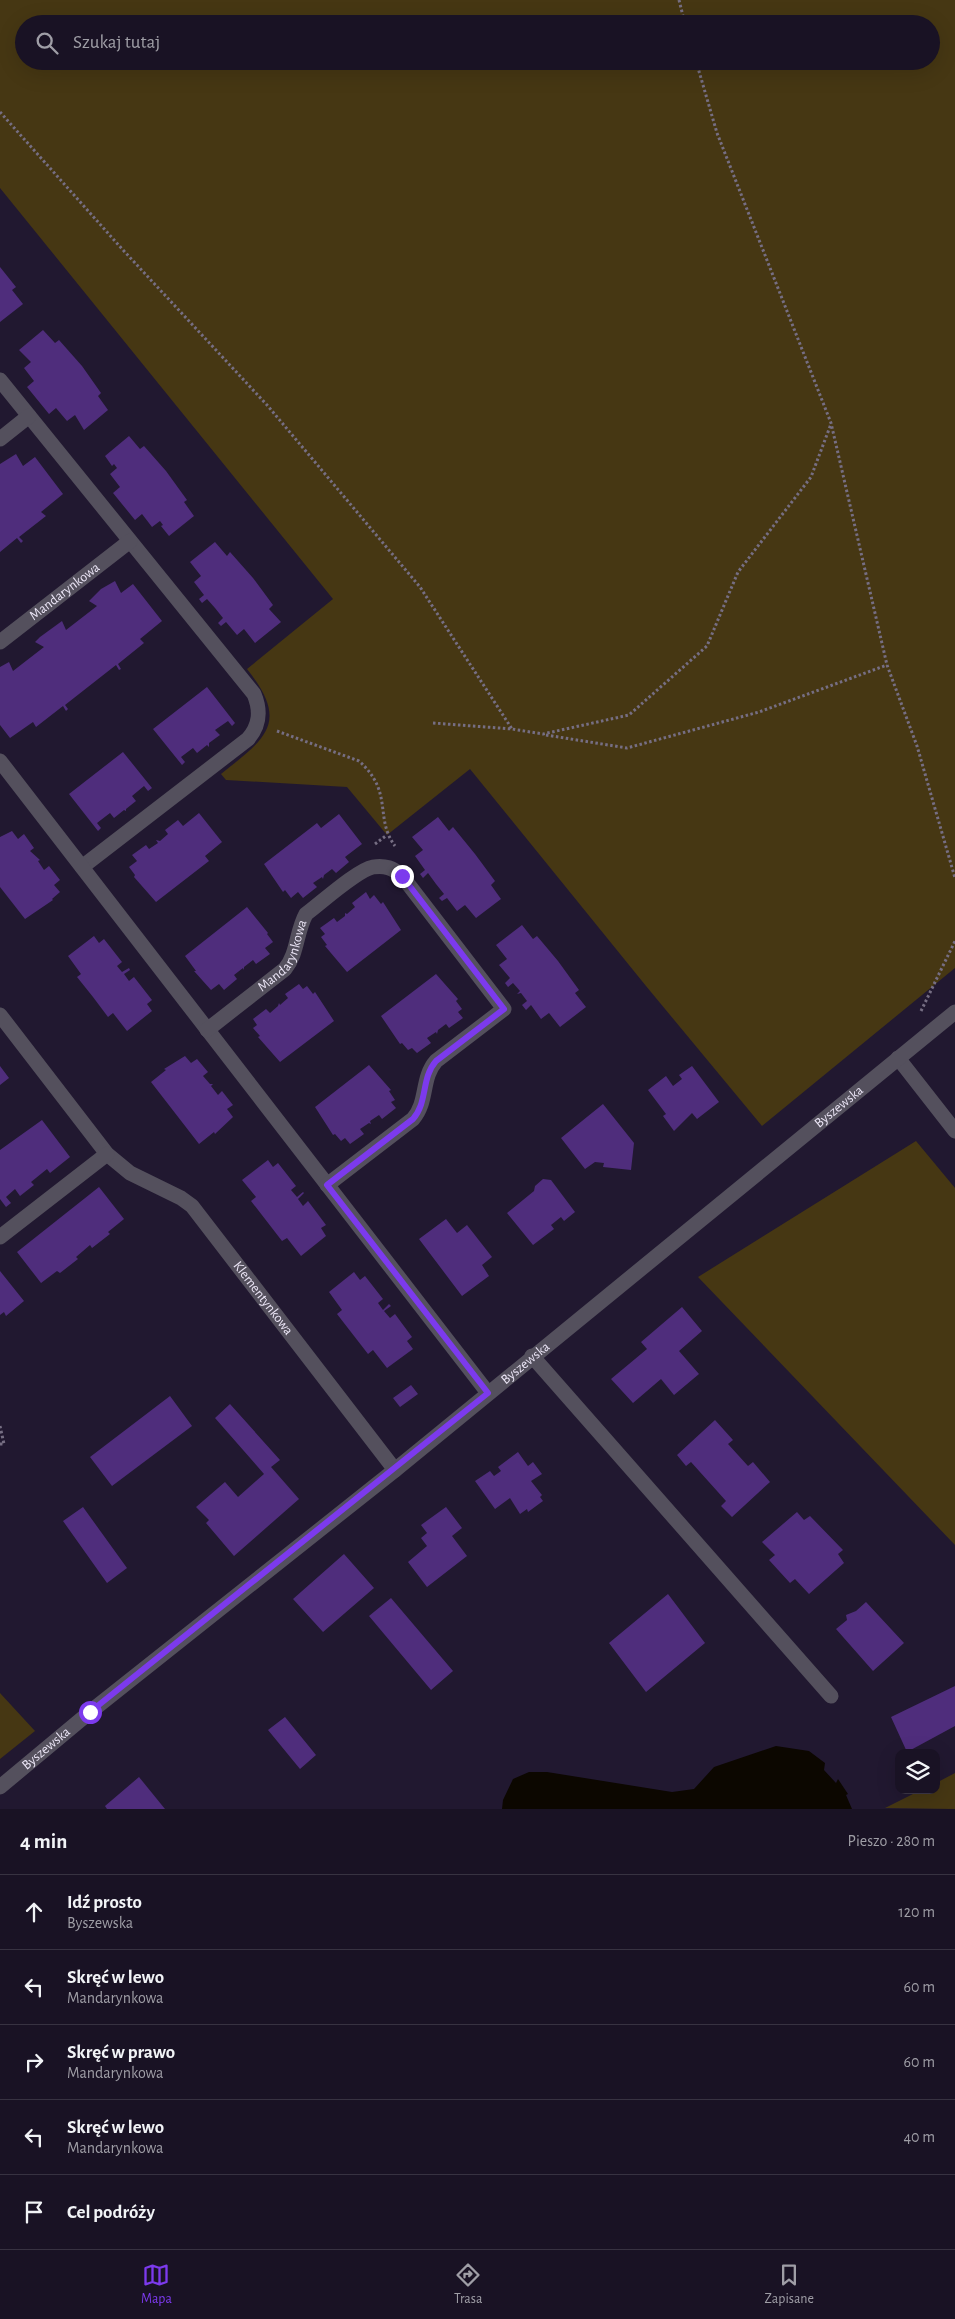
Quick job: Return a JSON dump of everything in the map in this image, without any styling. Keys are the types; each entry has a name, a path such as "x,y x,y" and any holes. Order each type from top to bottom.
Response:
{"street":[{"path":"0,380 254,694 258,704 259,716 254,732 248,739 82,867"},
{"path":"0,438 29,416"},
{"name":"Mandarynkowa","path":"0,642 130,541"},
{"path":"0,761 488,1393"},
{"name":"Mandarynkowa","path":"207,1030 286,969 292,961 302,922 306,914 371,867 382,866 394,869 402,876 504,1009 436,1061 430,1068 422,1106 413,1119 327,1185"},
{"name":"Byszewska","path":"0,1787 90,1712 395,1470 532,1356 955,1012"},
{"name":"Klementynkowa","path":"0,1015 107,1154 130,1173 181,1198 192,1206 395,1470"},
{"path":"898,1058 955,1131"},
{"path":"0,1237 107,1154"},
{"path":"532,1356 831,1696"}],"path":[{"path":"678,0 682,15"},
{"path":"699,70 717,133 831,423 887,665 917,746 955,878"},
{"path":"0,112 267,405 420,587 512,728"},
{"path":"543,734 629,715 707,646 738,572 811,477 831,423"},
{"path":"433,723 512,728 627,748 759,712 887,665"},
{"path":"276,731 359,761 369,770 378,783 382,796 386,835 408,864 402,876"},
{"path":"918,1016 955,941"},
{"path":"0,1426 4,1444 0,1444"}],"shaded area":[{"path":"0,0 955,0 955,968 762,1126 470,769 387,835 347,787 226,780 221,774 250,750 260,739 267,728 270,716 267,703 260,688 247,669 333,599 0,188"},
{"path":"916,1141 955,1188 955,1545 698,1277"},
{"path":"0,1693 35,1731 0,1759"},
{"path":"776,1746 809,1751 825,1763 824,1770 836,1783 838,1779 848,1794 846,1795 852,1809 502,1809 503,1800 513,1779 529,1772 547,1772 672,1792 694,1789 714,1767"},
{"path":"955,1773 955,1809 885,1808 913,1794 940,1794 940,1781"}],"building":[{"path":"0,267 16,287 12,290 23,304 0,322"},
{"path":"43,330 55,343 59,340 82,366 101,393 98,396 108,410 84,430 75,415 67,421 56,408 49,414 27,387 34,381 24,368 31,362 19,350"},
{"path":"129,436 140,449 144,446 166,471 187,500 184,502 194,516 169,536 161,526 163,525 160,521 152,527 142,514 135,520 113,493 120,487 110,474 117,468 114,464 112,466 105,456"},
{"path":"16,454 23,466 35,457 63,494 41,512 46,516 19,537 23,541 21,543 17,538 0,552 0,464"},
{"path":"215,542 227,556 230,552 253,578 273,605 269,609 281,622 255,643 244,629 237,635 226,622 221,626 218,623 223,618 215,608 207,599 202,603 199,599 204,595 194,582 201,576 190,562"},
{"path":"115,581 121,593 133,584 162,621 140,639 144,643 118,664 121,669 119,670 116,665 65,705 68,709 66,711 63,706 36,727 33,722 10,738 0,725 0,667 9,662 13,671 44,647 35,642 40,637 62,621 66,630 97,606 89,601 101,589"},
{"path":"207,687 235,723 232,726 228,721 215,730 220,735 209,743 209,747 207,745 197,753 193,748 181,757 185,762 182,765 153,729"},
{"path":"123,752 152,788 148,791 144,786 132,796 136,801 126,811 124,810 114,818 110,813 97,823 101,828 98,831 69,794"},
{"path":"199,813 222,842 205,856 209,861 156,902 134,877 135,875 129,867 137,861 132,855 146,845 149,849 158,843 156,840 160,841 168,834 165,830 178,820 183,826"},
{"path":"339,814 362,844 345,857 349,862 336,873 332,869 324,875 323,879 322,877 313,883 317,887 303,898 298,892 291,898 285,890 283,892 264,864 317,823 321,828"},
{"path":"438,817 449,831 453,827 495,881 491,885 501,899 476,918 465,905 457,911 447,898 442,901 439,898 444,894 428,873 423,878 420,874 425,870 415,856 423,850 412,837"},
{"path":"12,831 18,839 24,834 34,848 30,851 40,860 38,861 44,870 49,866 60,880 54,885 60,892 53,900 25,919 0,887 0,837"},
{"path":"366,892 370,899 374,895 381,904 383,902 401,930 347,972 325,946 327,945 321,937 325,934 320,928 334,918 337,922 345,916 345,913 347,914 355,907 352,903"},
{"path":"247,907 273,942 265,948 270,954 256,964 253,960 244,967 244,970 243,968 234,975 237,979 224,990 219,984 211,990 194,971 196,971 185,956"},
{"path":"522,925 533,939 537,936 558,961 579,990 575,993 586,1007 560,1027 549,1013 541,1019 531,1005 526,1010 522,1005 527,1001 521,993 517,994 520,991 513,983 508,987 505,983 510,978 499,965 507,959 496,945"},
{"path":"94,936 99,943 104,939 122,962 117,966 122,972 129,968 130,970 124,974 129,981 134,977 152,1000 147,1004 152,1011 127,1031 113,1013 108,1017 77,977 81,974 68,956"},
{"path":"436,974 458,999 456,1001 462,1009 458,1012 463,1018 449,1028 446,1024 438,1030 437,1034 436,1032 427,1038 431,1043 417,1053 412,1048 408,1050 402,1043 400,1044 381,1016"},
{"path":"299,984 303,989 307,986 313,994 315,992 334,1021 280,1062 258,1037 260,1036 253,1028 257,1025 253,1019 266,1009 270,1013 279,1003 280,1005 288,998 285,994"},
{"path":"185,1056 191,1063 197,1059 208,1072 203,1076 210,1084 213,1084 211,1086 218,1095 222,1091 233,1105 227,1109 233,1117 215,1134 214,1132 199,1144 151,1082 166,1070 164,1069"},
{"path":"369,1065 391,1090 389,1091 395,1100 391,1102 396,1108 382,1119 379,1115 370,1121 371,1124 369,1123 360,1129 364,1134 350,1144 345,1138 341,1141 335,1134 333,1135 315,1107"},
{"path":"0,1066 9,1078 0,1085"},
{"path":"692,1066 719,1102 697,1119 692,1113 674,1131 663,1116 666,1114 648,1090 666,1076 673,1086 682,1079 679,1075"},
{"path":"603,1104 634,1143 631,1170 603,1167 604,1163 595,1162 585,1169 561,1138"},
{"path":"42,1120 70,1157 50,1173 47,1169 31,1182 34,1185 20,1196 15,1189 6,1197 11,1203 6,1207 0,1199 0,1150"},
{"path":"268,1160 273,1167 278,1163 296,1186 291,1190 297,1197 304,1193 298,1199 303,1206 308,1201 326,1225 321,1228 326,1236 301,1256 287,1238 282,1241 251,1201 256,1197 242,1180"},
{"path":"543,1179 551,1180 575,1212 564,1221 561,1217 551,1225 554,1229 533,1245 507,1213 534,1191 535,1186"},
{"path":"99,1187 124,1219 108,1232 110,1234 92,1248 90,1245 76,1257 78,1259 60,1273 57,1271 41,1283 17,1252"},
{"path":"446,1219 457,1233 467,1225 492,1257 482,1265 489,1276 462,1296 419,1239"},
{"path":"0,1271 24,1301 6,1316 4,1312 0,1315"},
{"path":"354,1272 360,1280 365,1276 383,1299 378,1303 383,1310 389,1304 391,1306 384,1311 390,1318 395,1314 412,1337 407,1341 413,1349 387,1368 373,1350 368,1354 337,1314 342,1310 329,1292"},
{"path":"682,1307 702,1331 679,1351 699,1374 674,1395 661,1379 633,1403 611,1379 647,1349 641,1342"},
{"path":"411,1385 418,1394 400,1407 393,1398"},
{"path":"170,1396 192,1426 112,1486 90,1457"},
{"path":"230,1404 280,1460 271,1467 299,1499 234,1556 206,1523 209,1520 196,1507 225,1482 238,1497 264,1474 215,1418"},
{"path":"715,1420 733,1440 728,1444 748,1466 753,1462 770,1482 732,1517 721,1506 726,1501 691,1462 686,1466 677,1455"},
{"path":"518,1452 528,1466 533,1462 542,1474 531,1481 542,1495 540,1497 543,1501 528,1512 527,1509 520,1514 510,1498 495,1509 475,1481 490,1471 494,1476 501,1471 498,1467"},
{"path":"83,1507 127,1568 107,1583 63,1521"},
{"path":"446,1507 462,1528 452,1536 467,1556 427,1587 408,1562 427,1546 421,1538 427,1533 421,1525"},
{"path":"797,1512 804,1520 810,1516 843,1550 838,1554 844,1563 809,1594 795,1579 790,1583 769,1560 775,1555 762,1542"},
{"path":"344,1554 374,1588 323,1632 293,1599"},
{"path":"668,1594 705,1643 646,1692 609,1643"},
{"path":"391,1598 453,1671 431,1690 369,1616"},
{"path":"866,1602 904,1643 873,1671 836,1629 847,1620 846,1615 856,1611"},
{"path":"955,1686 955,1726 913,1749 906,1749 891,1717"},
{"path":"285,1717 316,1755 300,1769 268,1730"},
{"path":"139,1777 165,1809 107,1809 105,1806"}],"route":[{"path":"90,1712 395,1470 488,1393 327,1185 413,1119 422,1106 430,1068 436,1061 504,1009 402,876"}]}
